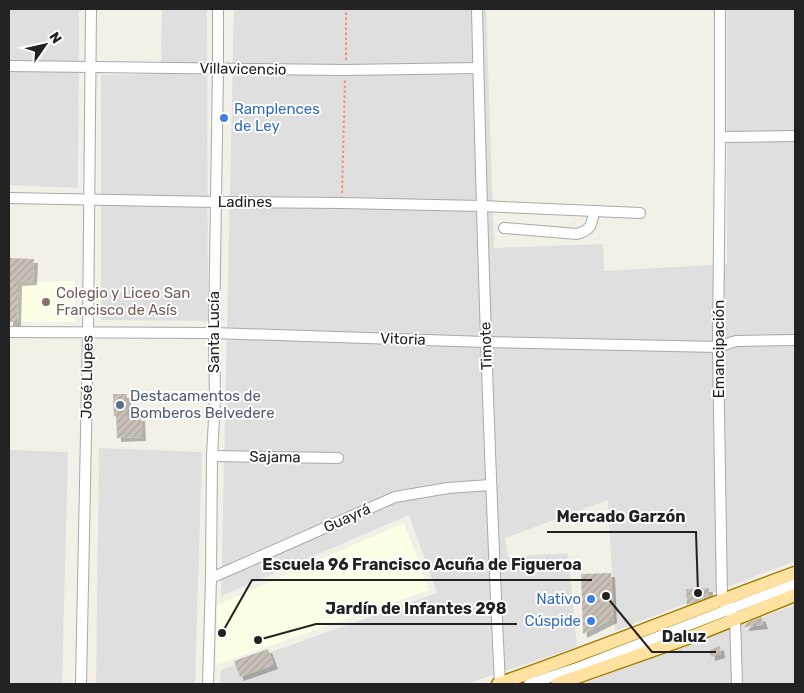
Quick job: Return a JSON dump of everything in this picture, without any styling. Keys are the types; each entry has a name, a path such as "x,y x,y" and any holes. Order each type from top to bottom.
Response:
{"main road":[{"path":"557,684 693,636 729,609 795,573"},
{"path":"499,684 641,632 729,609 795,595"}],"street":[{"name":"José Llupes","path":"81,684 88,333 91,9"},
{"name":"Santa Lucía","path":"208,684 212,456 215,400 214,334 218,9"},
{"name":"Timote","path":"477,9 490,485 499,684"},
{"name":"Emancipación","path":"720,9 718,347 729,609 736,684"},
{"name":"Villavicencio","path":"9,66 346,70 478,68"},
{"path":"720,136 795,136"},
{"name":"Ladines","path":"9,198 481,206 640,213"},
{"path":"504,228 577,234 590,228 593,222 594,211"},
{"name":"Vitoria","path":"9,332 214,334 718,347 736,341 795,340"},
{"name":"Sajama","path":"212,456 338,458"},
{"name":"Guayrá","path":"211,578 395,497 448,488 490,485"},
{"path":"529,684 580,667 795,584"}],"path":[{"path":"341,203 346,70 346,9"}],"shaded area":[{"path":"9,9 79,9 78,188 9,185"},
{"path":"162,9 207,9 208,321 101,320 101,75 161,74"},
{"path":"234,9 486,9 494,248 603,244 604,271 727,264 727,9 795,9 795,561 615,631 608,500 505,538 508,557 568,553 577,647 466,684 220,684 221,670 437,593 409,515 221,596"},
{"name":"Colegio y Liceo San Francisco de Asís","path":"75,281 75,322 17,322 18,282"},
{"path":"99,448 202,452 195,684 96,684"},
{"path":"9,450 68,452 62,684 9,684"},
{"path":"404,523 429,590 216,665 217,605"},
{"path":"795,605 795,684 582,684"}],"building":[{"path":"9,258 34,259 33,281 18,282 17,322 9,322"},
{"name":"Destacamentos de Bomberos Belvedere","path":"113,394 127,394 127,417 141,417 142,437 117,438"},
{"name":"Nativo","path":"611,573 613,619 583,634 581,574"},
{"path":"709,588 709,596 687,605 686,589"},
{"path":"761,617 764,625 744,627 747,623"},
{"path":"720,646 721,654 711,657 710,650"},
{"path":"268,649 274,665 240,677 234,661"}],"place":[{"name":"Ramplences de Ley","path":"224,118"},
{"name":"Colegio y Liceo San Francisco de Asís","path":"46,302"},
{"name":"Destacamentos de Bomberos Belvedere","path":"120,405"},
{"name":"Mercado Garzón","path":"698,593"},
{"name":"Daluz","path":"606,596"},
{"name":"Nativo","path":"591,599"},
{"name":"Cúspide","path":"591,621"},
{"name":"Escuela 96 Francisco Acuña de Figueroa","path":"222,633"},
{"name":"Jardín de Infantes 298","path":"258,640"}]}
